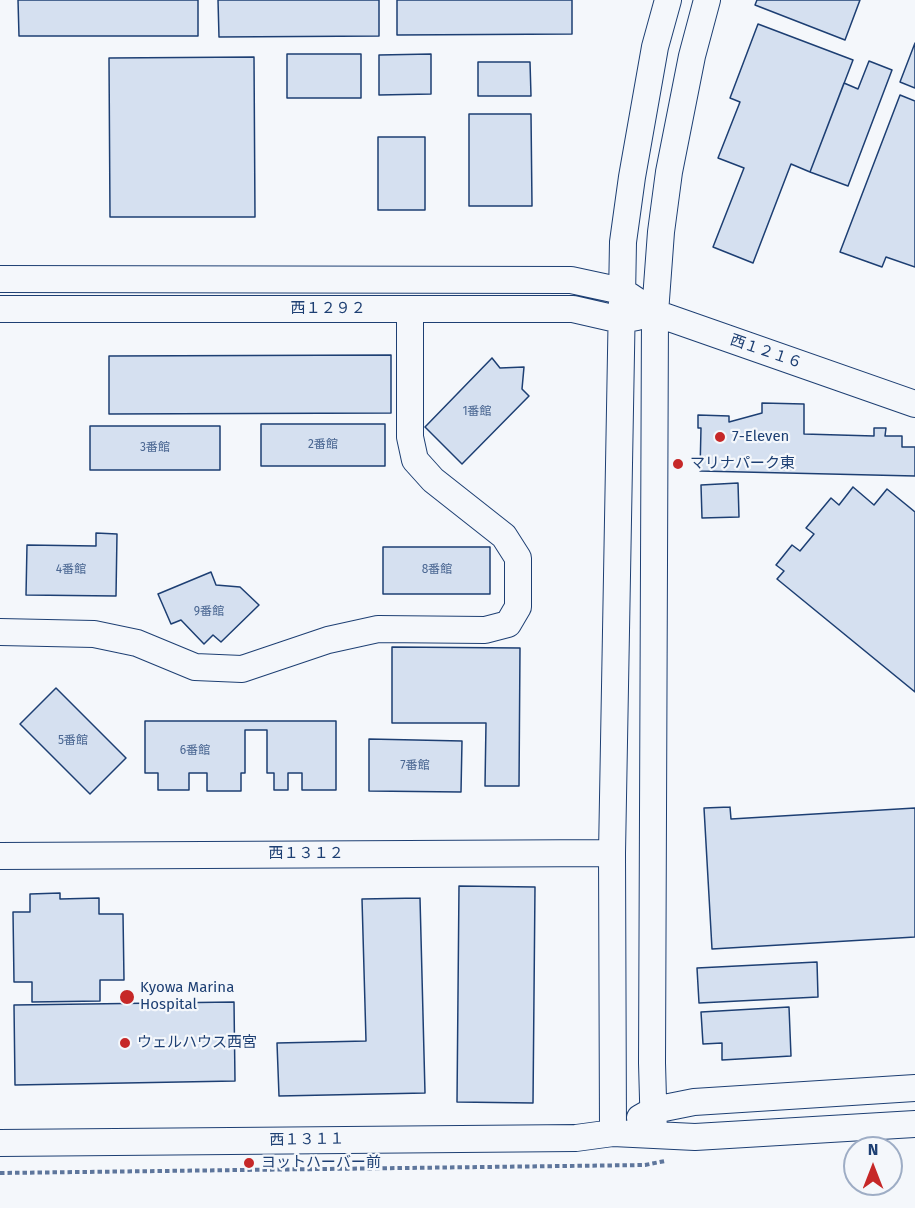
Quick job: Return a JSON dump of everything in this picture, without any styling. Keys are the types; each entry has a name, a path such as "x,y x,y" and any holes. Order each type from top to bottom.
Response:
{"street":[{"path":"613,1132 612,853 623,242 655,47 668,0"},
{"path":"654,1123 652,1051 655,313 661,232 669,172 692,56 707,0"},
{"name":"西１２９２","path":"0,279 571,280 622,291"},
{"name":"西１２１６","path":"622,291 655,313 915,404"},
{"name":"西１２９２","path":"0,309 573,309 621,320 655,313"},
{"path":"0,632 94,634 137,643 195,668 242,669 328,640 378,629 485,630 508,624 518,607 518,558 504,536 433,480 415,460 410,437 410,309"},
{"name":"西１３１２","path":"0,856 612,853"},
{"path":"654,1123 694,1102 915,1088"},
{"path":"654,1123 694,1137 915,1124"},
{"name":"西１３１１","path":"0,1143 576,1138 654,1123"}],"building":[{"path":"18,0 198,0 198,36 19,36"},
{"path":"218,0 379,0 379,36 219,37"},
{"path":"397,0 572,0 572,34 397,35"},
{"path":"757,0 860,0 845,40 755,5"},
{"path":"758,24 853,60 810,172 791,164 753,263 713,247 744,168 718,158 740,102 730,98"},
{"path":"915,43 915,88 900,82"},
{"path":"287,54 361,54 361,98 287,98"},
{"path":"431,54 431,94 379,95 379,55"},
{"path":"254,57 255,217 110,217 109,58"},
{"path":"869,61 892,70 848,186 810,172 844,83 858,89"},
{"path":"478,62 530,62 531,96 478,96"},
{"path":"900,95 915,101 915,267 886,257 882,267 840,252"},
{"path":"469,114 531,114 532,206 469,206"},
{"path":"378,137 425,137 425,210 378,210"},
{"path":"391,355 391,413 109,414 109,356"},
{"path":"492,358 500,368 524,367 522,389 529,396 462,464 425,427"},
{"path":"762,403 804,404 804,434 874,436 874,428 886,428 885,436 902,436 902,447 915,447 915,476 700,471 701,428 698,428 698,415 729,416 729,422 762,413"},
{"path":"261,424 385,424 385,466 261,466"},
{"path":"90,426 220,426 220,470 90,470"},
{"path":"738,483 739,517 702,518 701,485"},
{"path":"853,487 874,505 887,489 915,512 915,692 777,579 784,571 776,565 792,545 800,551 814,534 806,528 831,498 839,505"},
{"path":"96,533 117,534 116,596 26,595 27,545 96,546"},
{"path":"383,547 490,547 490,594 383,594"},
{"path":"211,572 216,585 240,587 259,605 221,642 213,635 204,644 181,620 171,624 158,594"},
{"path":"392,647 520,648 519,786 485,786 486,723 392,723"},
{"path":"56,688 126,758 90,794 20,724"},
{"path":"145,721 336,721 336,790 302,790 302,773 288,773 288,790 274,790 274,773 267,773 267,730 245,730 245,773 241,773 241,791 207,791 207,773 189,773 189,790 158,790 158,773 145,773"},
{"path":"369,739 462,741 461,792 369,791"},
{"path":"730,807 731,819 915,808 915,937 712,949 704,808"},
{"path":"459,886 535,887 533,1103 457,1102"},
{"path":"60,893 60,899 99,898 99,914 123,914 124,980 100,980 100,1001 32,1002 32,982 14,982 13,912 30,912 30,894"},
{"path":"420,898 425,1093 279,1096 277,1043 366,1041 362,899"},
{"path":"817,962 818,997 699,1003 697,968"},
{"name":"ウェルハウス西宮","path":"234,1002 235,1081 15,1085 14,1005"},
{"path":"789,1007 791,1056 722,1060 722,1043 703,1044 701,1012"}],"place":[{"name":"7-Eleven","path":"720,437"},
{"name":"マリナパーク東","path":"678,464"},
{"name":"Kyowa Marina Hospital","path":"127,997"},
{"name":"ウェルハウス西宮","path":"125,1043"},
{"name":"ヨットハーバー前","path":"249,1163"}]}
